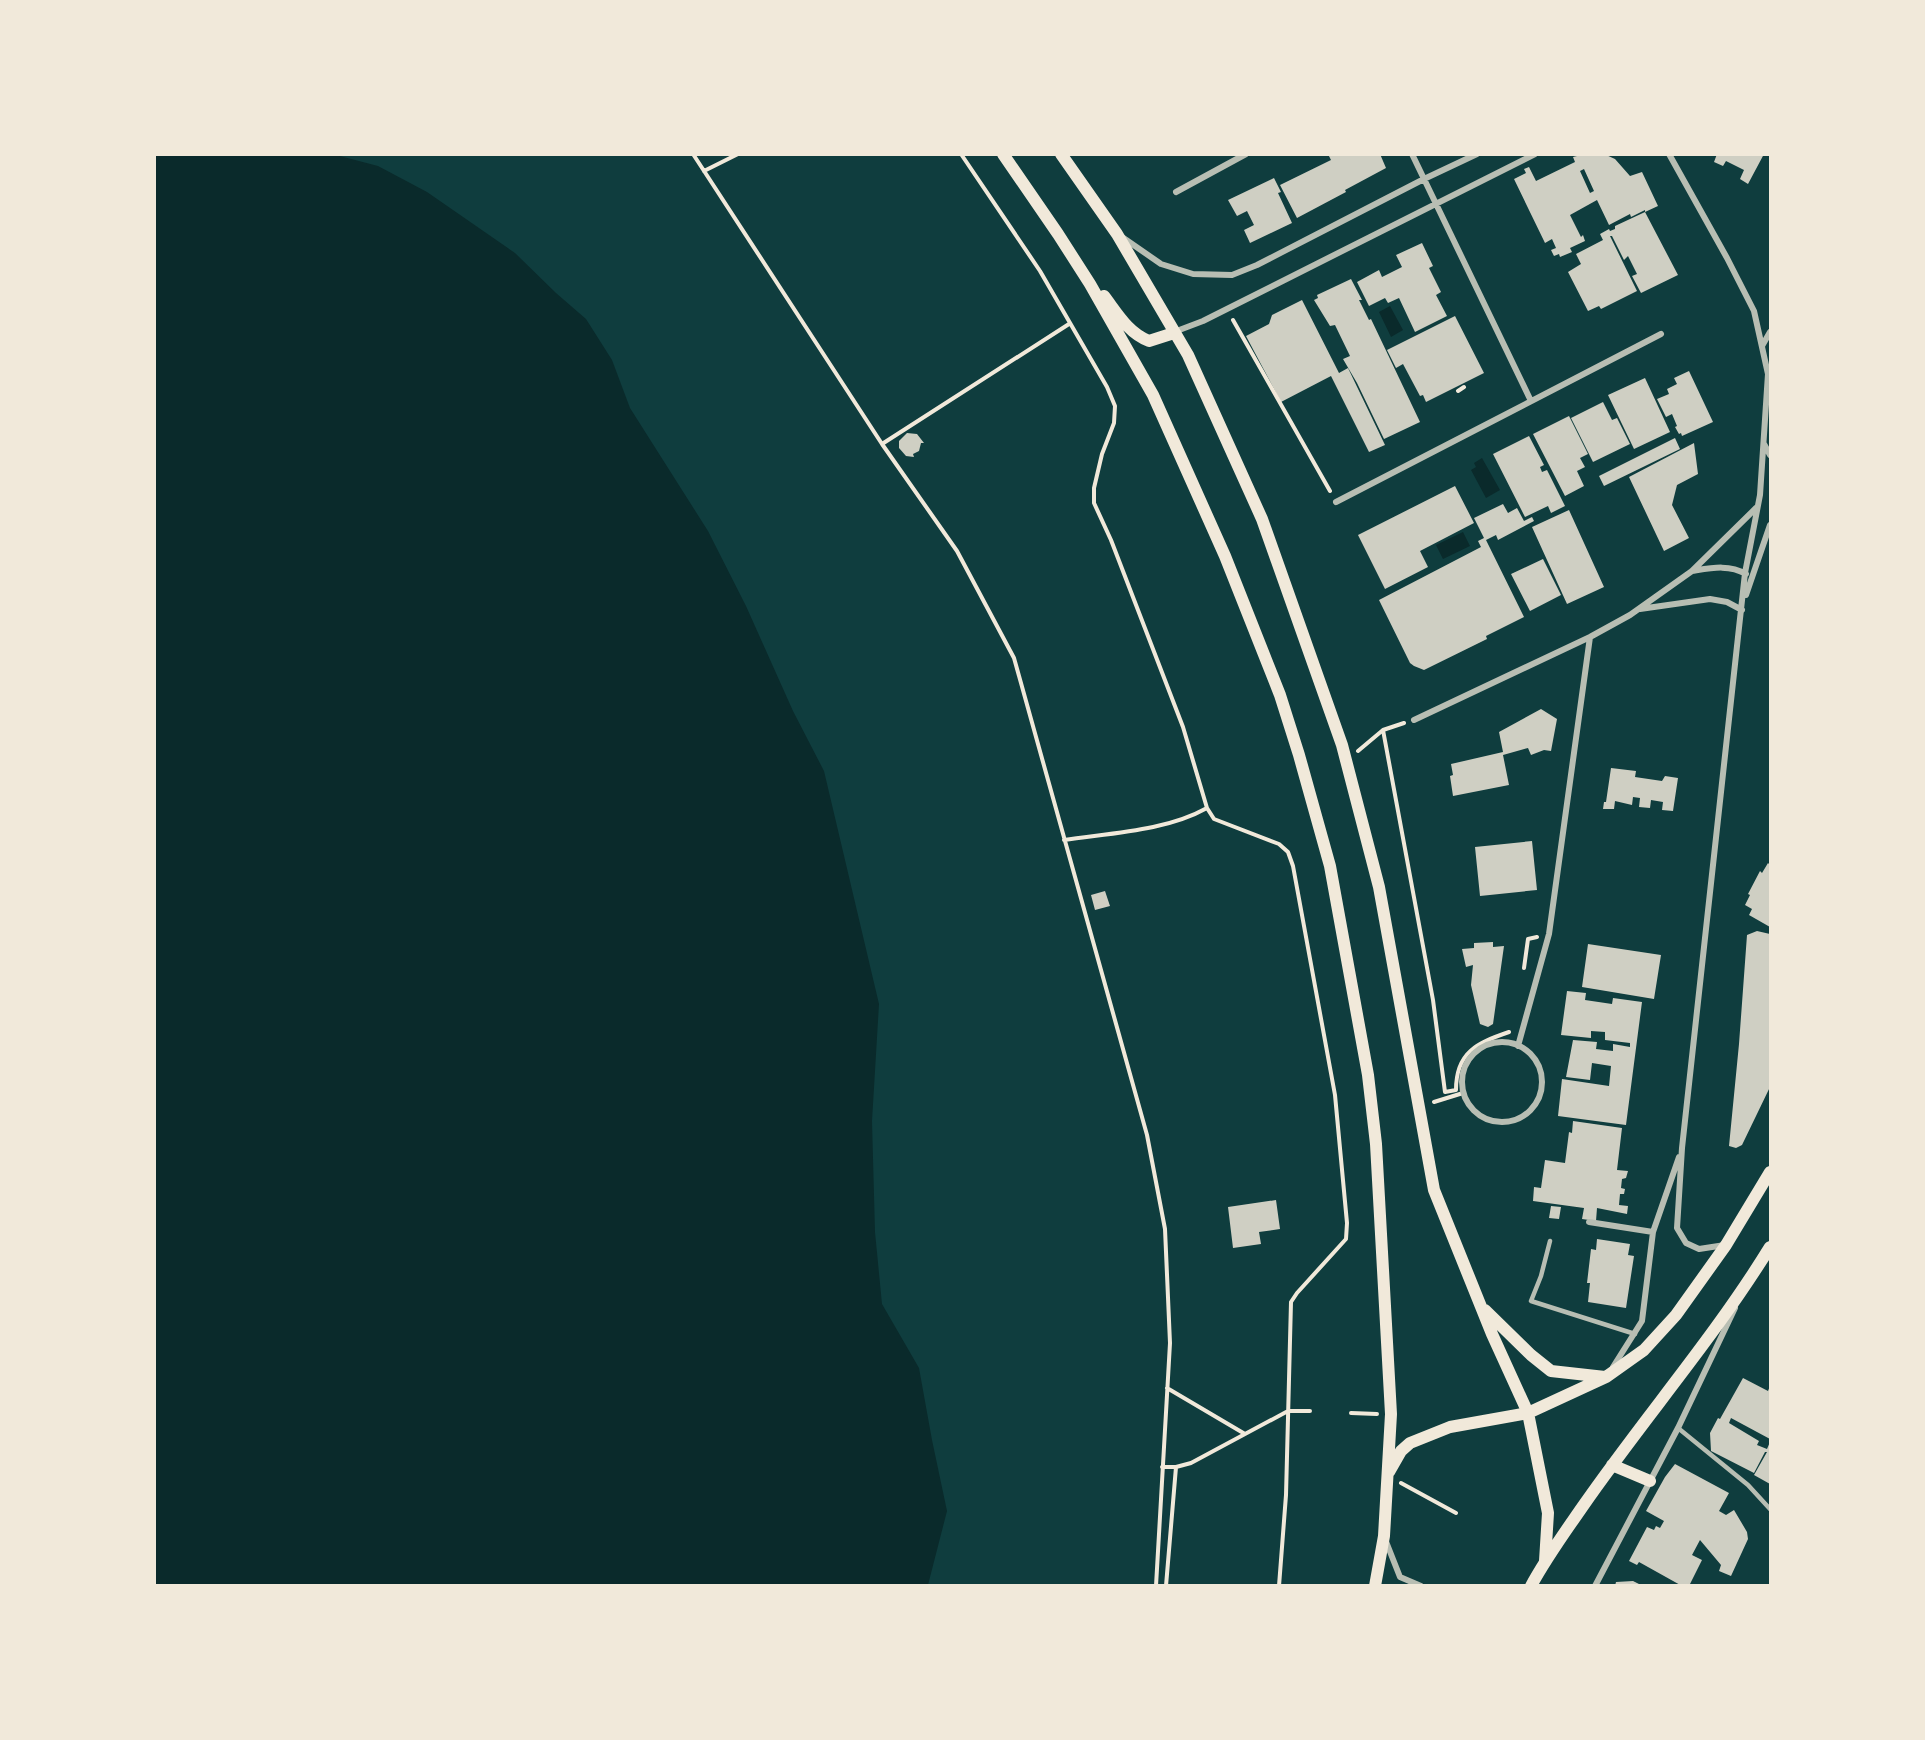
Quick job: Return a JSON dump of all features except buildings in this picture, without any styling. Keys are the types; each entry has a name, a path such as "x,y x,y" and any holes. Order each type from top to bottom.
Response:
{"main road":[{"path":"1003,154 1058,234 1127,327 1137,336 1149,341 1174,333"},
{"path":"1061,154 1117,234 1188,355 1262,519 1289,593 1346,761 1380,887 1434,1190 1492,1334 1528,1413 1548,1513 1545,1561"},
{"path":"1058,234 1153,395 1226,556 1280,695 1330,866 1368,1075 1376,1144 1391,1414 1384,1536 1375,1586"},
{"path":"1387,1475 1401,1451 1410,1443 1450,1427 1528,1413 1606,1377 1644,1350 1676,1315 1726,1245 1770,1172"},
{"path":"1531,1585 1545,1561 1612,1465 1743,1292 1770,1247"},
{"path":"1481,1306 1531,1355 1551,1371 1606,1377"},
{"path":"1612,1465 1650,1481"}],"street":[{"path":"1176,192 1246,154"},
{"path":"1412,154 1531,401"},
{"path":"1117,234 1161,264 1193,274 1232,275 1267,260 1477,154"},
{"path":"1174,333 1227,309 1535,154"},
{"path":"1669,154 1754,311 1768,374 1760,495 1756,507 1746,573 1682,1148 1677,1228 1686,1243 1699,1249 1726,1245"},
{"path":"1762,346 1770,332"},
{"path":"1336,502 1661,334"},
{"path":"1764,444 1770,454"},
{"path":"1414,720 1590,637 1636,610 1692,571 1756,507"},
{"path":"1742,610 1770,525"},
{"path":"1692,571 1729,567 1746,573 1750,582"},
{"path":"1636,610 1710,599 1727,602 1742,610"},
{"path":"1518,1046 1549,934 1590,637"},
{"path":"1505,1042 1529,1053 1538,1064 1542,1076 1537,1102 1528,1113 1516,1120 1503,1122 1489,1120 1477,1114 1468,1105 1463,1093 1461,1081 1470,1057 1480,1048 1492,1043 1505,1042"},
{"path":"1606,1377 1642,1321 1653,1232 1682,1148"},
{"path":"1589,1222 1653,1232"},
{"path":"1595,1586 1678,1428 1743,1292"},
{"path":"1384,1536 1400,1577 1421,1586"}],"lane":[{"path":"1550,1240 1541,1276 1531,1301 1635,1334"},
{"path":"1678,1428 1748,1485 1770,1509"}],"path":[{"path":"693,154 882,444 957,552 1014,658 1147,1135 1165,1229 1170,1342 1156,1586"},
{"path":"704,171 738,154"},
{"path":"960,154 1040,270 1107,387 1115,406 1114,423 1102,454 1094,488 1094,503 1115,551 1183,728 1207,808 1214,819 1279,844 1288,852 1293,866 1335,1095 1347,1223 1346,1239 1291,1302 1286,1495 1279,1586"},
{"path":"1227,309 1336,502"},
{"path":"882,444 1069,324"},
{"path":"1458,391 1464,387"},
{"path":"1346,761 1383,730 1414,720"},
{"path":"1383,730 1433,1000 1445,1092 1456,1090 1456,1075 1464,1056 1486,1040 1516,1030"},
{"path":"1064,840 1169,824 1193,816 1207,808"},
{"path":"1524,973 1528,939 1549,934"},
{"path":"1419,1107 1463,1093"},
{"path":"1167,1388 1246,1434"},
{"path":"1162,1467 1176,1467 1191,1463 1288,1411 1310,1411"},
{"path":"1351,1413 1377,1414"},
{"path":"1166,1586 1176,1467"},
{"path":"1387,1475 1456,1513"}],"water":[{"path":"155,154 336,155 378,166 427,192 515,253 586,319 612,360 630,408 708,531 746,606 793,711 824,771 879,1004 872,1121 875,1232 882,1304 919,1368 947,1511 928,1585 155,1585"},
{"path":"1390,306 1403,330 1391,337 1379,312"},
{"path":"1482,458 1500,490 1486,498 1471,470 1476,467 1474,463"},
{"path":"1463,532 1470,546 1443,559 1436,545"}]}
